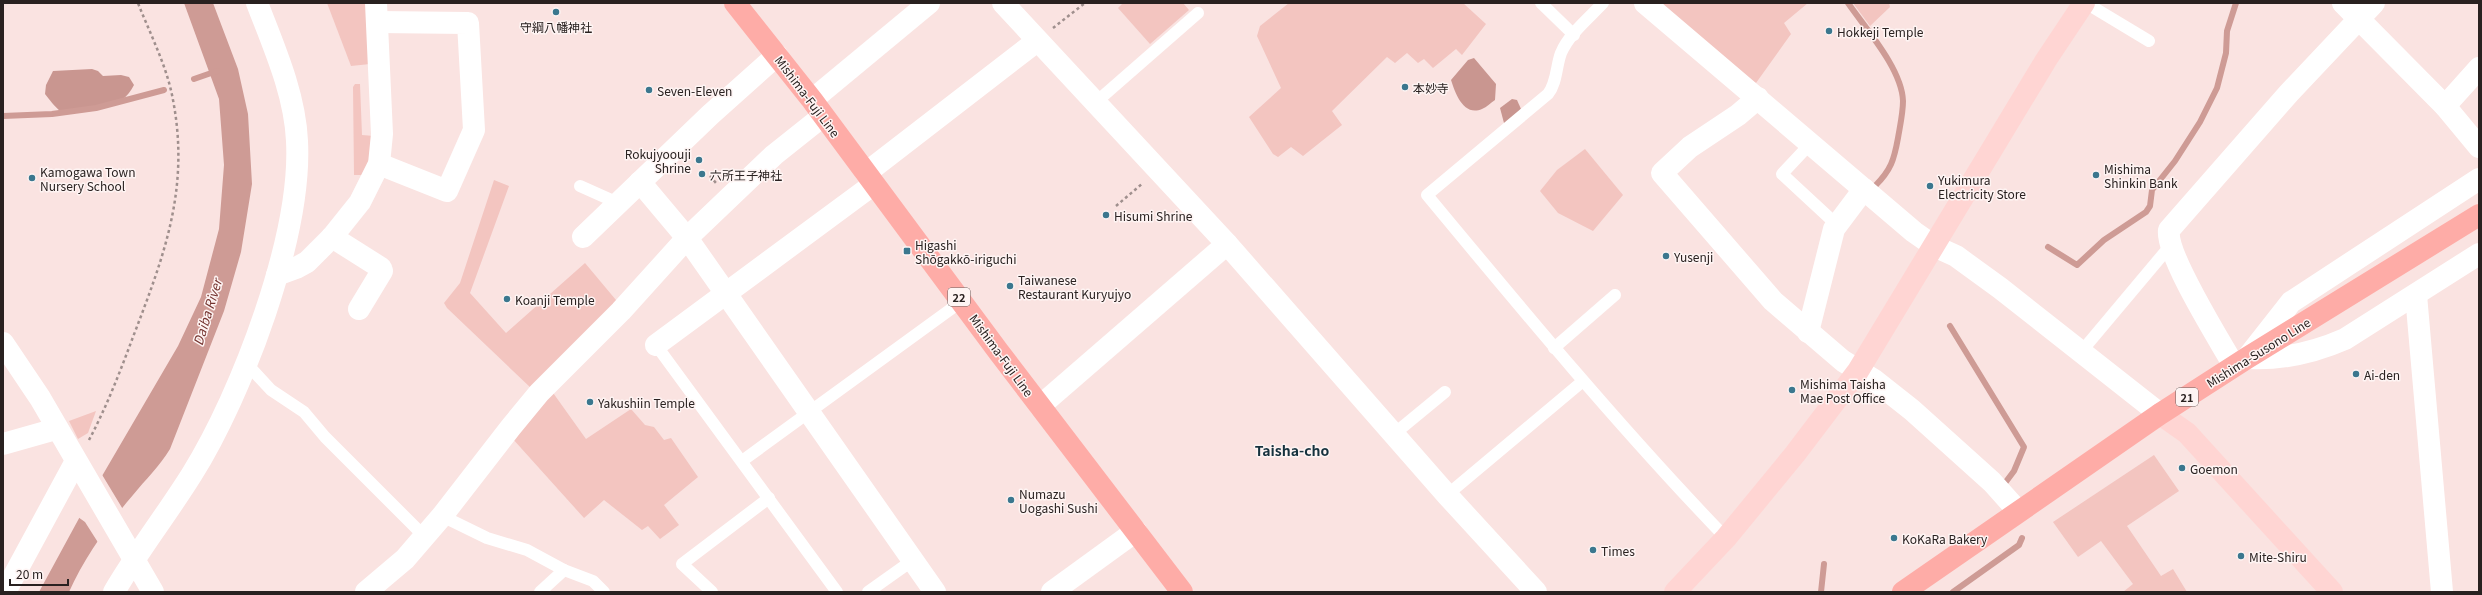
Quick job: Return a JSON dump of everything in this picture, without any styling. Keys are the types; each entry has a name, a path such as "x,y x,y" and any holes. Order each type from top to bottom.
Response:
{"main road":[{"name":"Mishima-Fuji Line","path":"735,3 818,108 1040,406 1182,592"},
{"name":"Mishima-Susono Line","path":"1903,592 2160,414 2241,362 2479,215"}],"street":[{"path":"114,592 131,554 200,461 236,389 277,275 293,202 297,170 297,140 288,88 257,3"},
{"path":"366,592 405,559 442,516 510,426 539,393 621,311 687,238 774,155 818,108 929,3"},
{"path":"1003,3 1227,244 1447,495 1536,592"},
{"path":"1675,592 1726,538 1795,454 1858,371 2046,60 2085,3"},
{"path":"2343,3 2367,11 2479,147"},
{"path":"1648,4 1914,232 1934,246 1956,256 2160,414 2187,433 2332,592"},
{"path":"2241,362 2189,284 2170,246 2168,237 2169,230 2289,93 2367,11"},
{"path":"277,275 307,262 332,237 360,202 379,164 382,134 376,13 468,24 474,130 447,191 379,164"},
{"path":"656,345 870,179 1037,41"},
{"path":"583,237 710,115 777,55"},
{"path":"2445,106 2479,68"},
{"path":"1758,98 1738,115 1690,147 1662,173 1736,261 1773,301 1843,361 1874,380 1912,410 1992,482 2018,511"},
{"path":"2241,362 2291,302 2479,179"},
{"path":"640,182 687,238 726,292 935,592"},
{"path":"1808,332 1824,261 1836,224 1864,189"},
{"path":"332,237 381,268 382,271 359,309"},
{"path":"1040,406 1227,244"},
{"path":"2241,362 2271,359 2322,349 2345,339 2479,254"},
{"path":"2416,295 2442,592"},
{"path":"3,343 40,398 56,429 153,592"},
{"path":"3,444 56,429"},
{"path":"5,592 79,467"},
{"path":"1052,592 1136,531"}],"lane":[{"path":"1541,3 1574,35"},
{"path":"1603,3 1574,35 1561,54 1552,90 1427,196 1582,381 1672,482 1726,538"},
{"path":"2085,3 2149,41"},
{"path":"1095,103 1198,13"},
{"path":"1810,143 1782,174 1836,224"},
{"path":"580,186 618,203"},
{"path":"2081,352 2170,246"},
{"path":"1554,348 1615,294"},
{"path":"742,461 962,301"},
{"path":"656,345 837,592"},
{"path":"246,364 271,390 304,412 325,437 424,536"},
{"path":"1447,495 1582,381"},
{"path":"1394,434 1445,392"},
{"path":"712,592 682,564 769,498"},
{"path":"442,516 487,538 528,550 564,570 593,581 604,592"},
{"path":"868,592 913,560"},
{"path":"540,592 564,570"}],"path":[{"path":"79,467 155,281 171,226 176,194 179,162 173,99 159,54 138,3"},
{"path":"1037,41 1085,3"},
{"path":"1116,206 1157,170"}],"shaded area":[{"path":"327,3 370,3 370,64 351,66"},
{"path":"1123,3 1183,3 1189,10 1150,44 1118,8"},
{"path":"1289,3 1463,3 1486,24 1462,55 1456,49 1433,68 1424,59 1418,63 1407,53 1395,63 1387,57 1332,111 1342,125 1303,156 1291,147 1278,157 1273,154 1249,117 1281,88 1257,36 1260,26"},
{"path":"1664,3 1808,3 1784,23 1791,34 1756,83 1750,80 1663,6"},
{"path":"1853,3 1889,3 1890,7 1870,26"},
{"path":"1474,58 1496,84 1495,100 1484,108 1475,111 1465,107 1461,102 1451,80 1468,60"},
{"path":"92,69 98,71 103,76 121,75 129,77 134,85 127,95 118,102 91,109 71,112 60,111 45,94 46,85 53,71"},
{"path":"355,84 360,84 362,135 374,136 366,175 354,175 353,87"},
{"path":"1512,99 1517,100 1521,109 1510,124 1504,123 1500,108"},
{"path":"1585,149 1623,195 1593,231 1558,213 1540,191 1557,170"},
{"path":"494,180 509,186 470,293 506,333 585,263 616,300 618,305 532,389 447,308 444,303 460,283"},
{"path":"551,390 586,439 631,409 645,425 654,427 664,440 671,438 698,477 664,505 679,525 660,539 648,526 642,530 604,500 584,518 512,438"},
{"path":"96,411 88,433 78,439 69,421"},
{"path":"2154,455 2179,491 2127,526 2161,576 2173,569 2187,592 2123,592 2133,584 2101,541 2078,557 2053,522"}],"water":[{"name":"Daiba River","path":"184,3 213,3 238,69 248,114 252,184 241,252 224,311 170,449 106,529 82,566 69,592 39,592 102,476 178,346 201,297 219,229 224,165 219,99"}],"pier":[{"path":"101,473 124,511 99,544 85,522 78,517"}],"waterway":[{"path":"1848,3 1890,63 1897,76 1903,101 1897,146 1893,159 1885,175 1875,186"},
{"path":"2048,247 2077,265 2104,240 2146,212 2150,206 2152,190 2175,161 2200,122 2217,88 2226,53 2227,31 2236,3"},
{"path":"194,79 217,71"},
{"path":"3,116 52,114 96,108 164,90"},
{"path":"1950,326 2024,447 2014,471 2005,483"},
{"path":"1953,592 2019,545 2022,538"},
{"path":"1821,592 1824,564"}],"place":[{"name":"守綱八幡神社","path":"556,12"},
{"name":"Hokkeji Temple","path":"1829,31"},
{"name":"本妙寺","path":"1405,87"},
{"name":"Seven-Eleven","path":"649,90"},
{"name":"Rokujyoouji Shrine","path":"699,160"},
{"name":"六所王子神社","path":"702,174"},
{"name":"Mishima Shinkin Bank","path":"2096,175"},
{"name":"Kamogawa Town Nursery School","path":"32,178"},
{"name":"Yukimura Electricity Store","path":"1930,186"},
{"name":"Hisumi Shrine","path":"1106,215"},
{"name":"Higashi Shōgakkō-iriguchi","path":"907,251"},
{"name":"Yusenji","path":"1666,256"},
{"name":"Taiwanese Restaurant Kuryujyo","path":"1010,286"},
{"name":"Koanji Temple","path":"507,299"},
{"name":"Ai-den","path":"2356,374"},
{"name":"Mishima Taisha Mae Post Office","path":"1792,390"},
{"name":"Yakushiin Temple","path":"590,402"},
{"name":"Goemon","path":"2182,468"},
{"name":"Numazu Uogashi Sushi","path":"1011,500"},
{"name":"KoKaRa Bakery","path":"1894,538"},
{"name":"Times","path":"1593,550"},
{"name":"Mite-Shiru","path":"2241,556"}],"district":[{"name":"Taisha-cho","path":"1292,450"}]}
